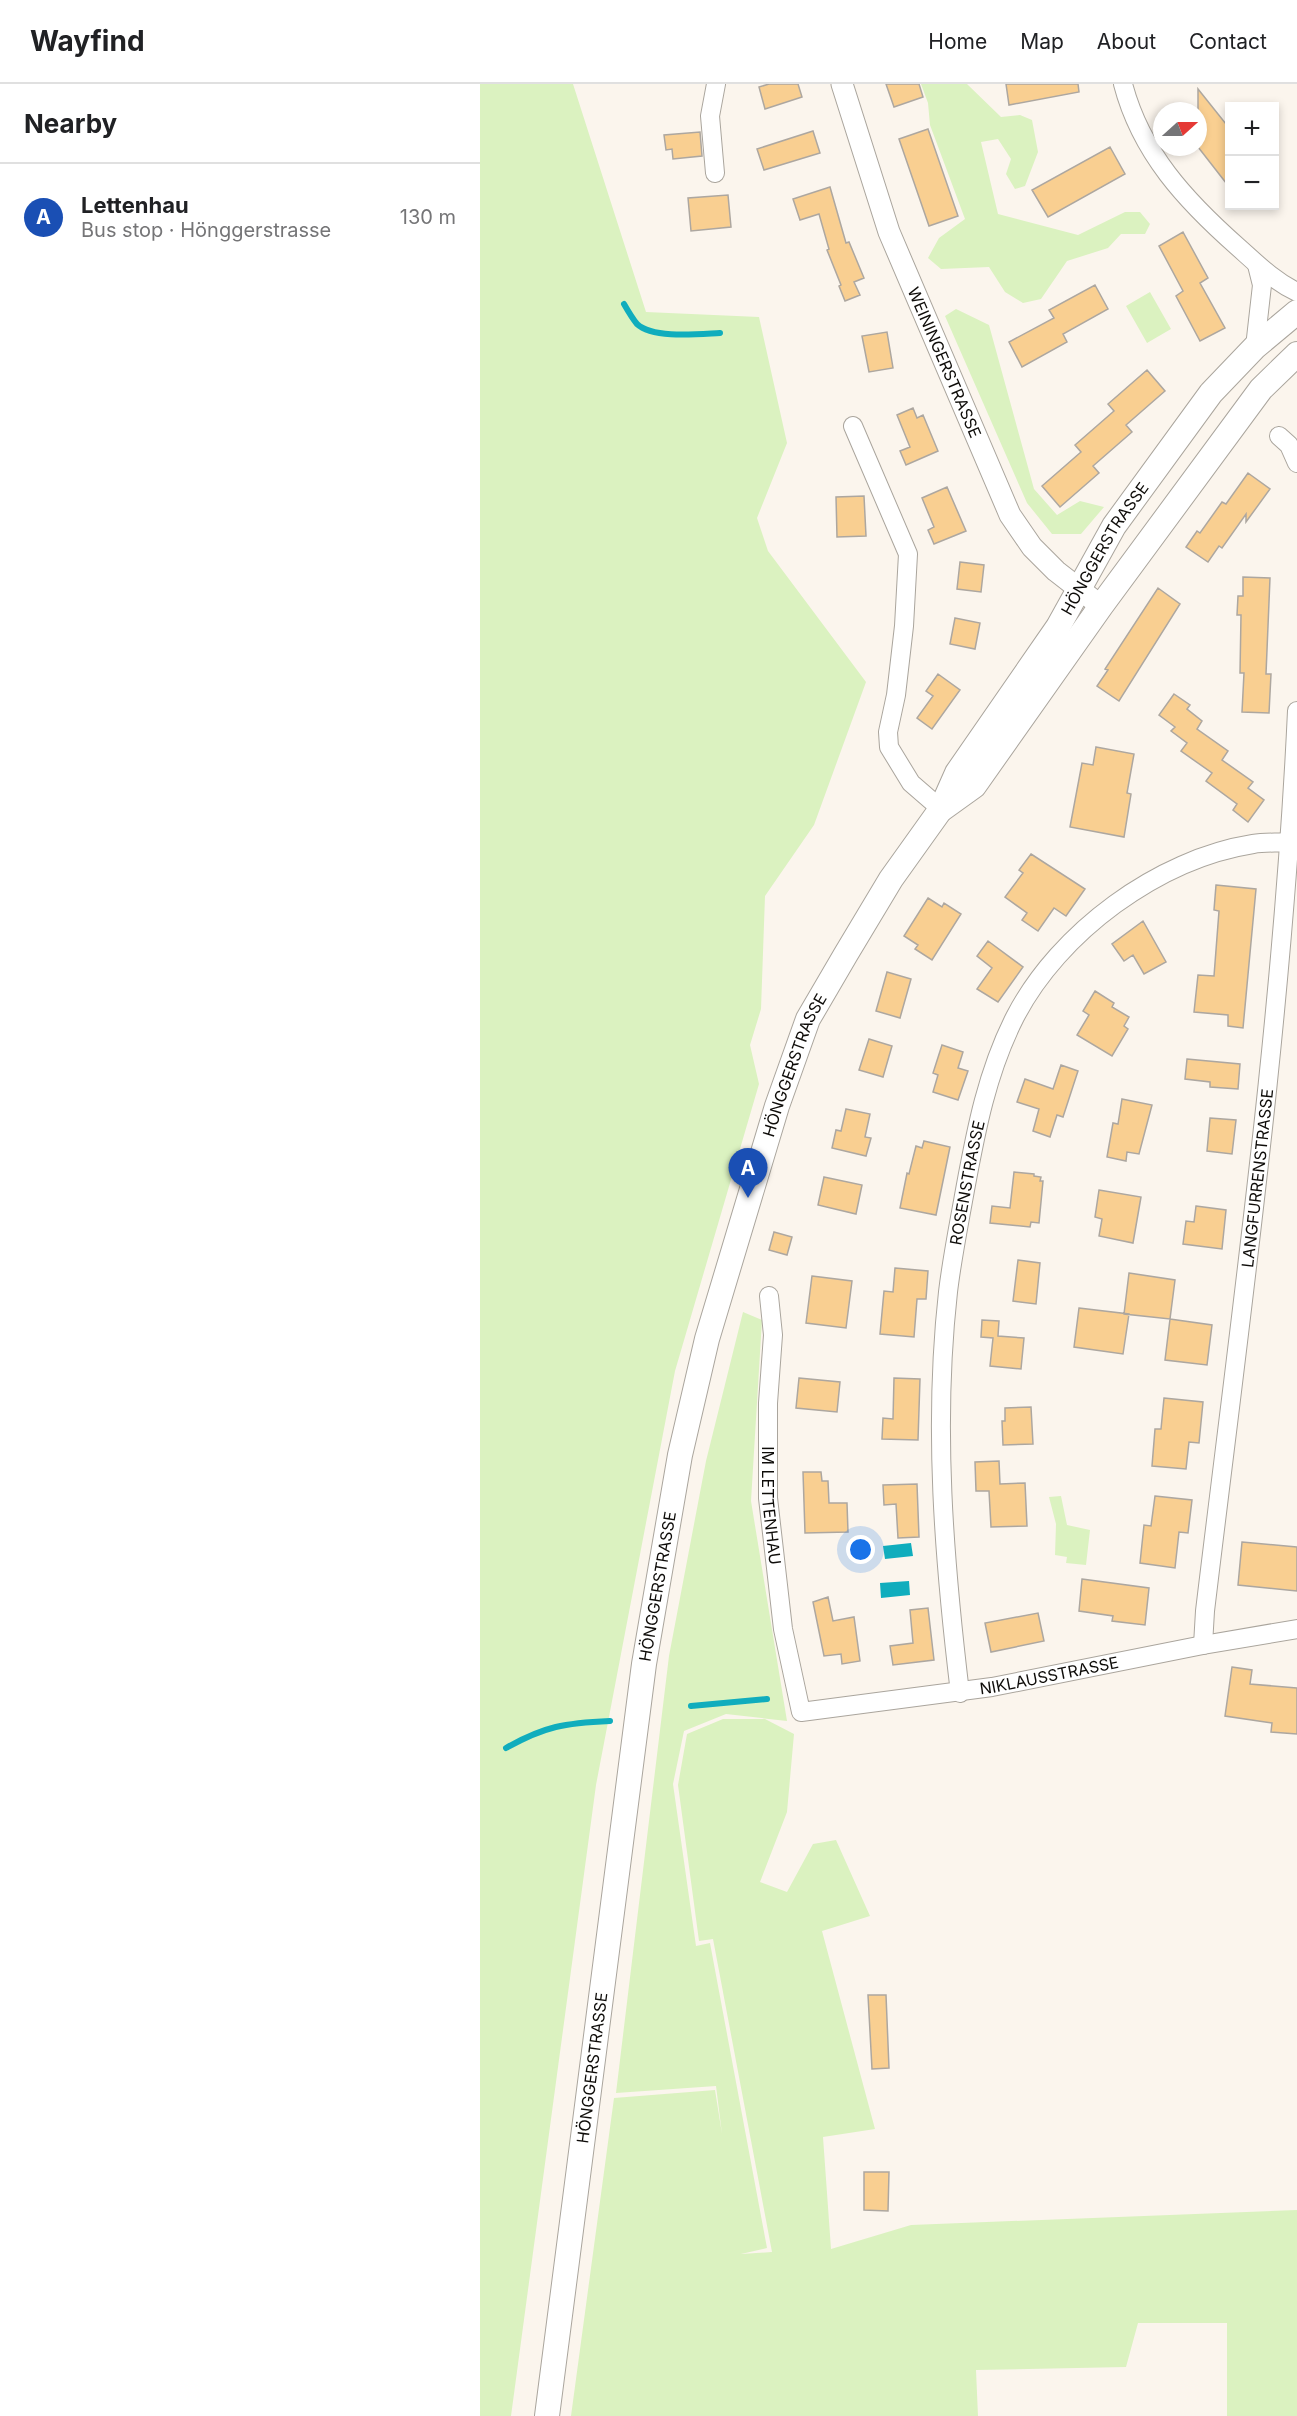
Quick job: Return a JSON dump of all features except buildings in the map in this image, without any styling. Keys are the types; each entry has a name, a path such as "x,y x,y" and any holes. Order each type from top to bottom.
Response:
{"main road":[{"name":"HÖNGGERSTRASSE","path":"547,2416 644,1665 680,1455 707,1339 757,1168 808,1019 891,879 941,810 957,773 1058,627 1114,526 1212,393 1255,347 1297,312"},
{"name":"HÖNGGERSTRASSE","path":"941,810 974,786 1101,606 1261,389 1297,354"}],"street":[{"path":"716,84 710,116 716,173"},
{"name":"WEININGERSTRASSE","path":"842,84 889,232 1010,515 1032,547 1101,606"},
{"path":"1123,84 1129,109 1154,157 1173,185 1195,210 1257,265 1297,292"},
{"path":"1255,347 1262,285 1257,265"},
{"path":"853,426 908,554 904,626 896,695 888,732 889,747 911,783 941,810"},
{"path":"1279,436 1289,446 1297,463"},
{"name":"LANGFURRENSTRASSE","path":"1203,1645 1205,1611 1266,1106 1289,842 1297,711"},
{"name":"ROSENSTRASSE","path":"960,1693 947,1595 942,1500 942,1364 948,1291 961,1209 980,1111 993,1066 1016,1015 1059,953 1121,899 1183,866 1212,855 1253,844 1289,842"},
{"name":"IM LETTENHAU","path":"769,1296 773,1335 768,1403 768,1498 783,1629 801,1712"},
{"name":"NIKLAUSSTRASSE","path":"801,1712 960,1693 1203,1645 1297,1629"}],"green space":[{"path":"480,84 573,84 646,312 759,317 787,443 757,518 768,551 866,682 814,825 765,896 761,1009 750,1045 759,1084 675,1371 596,1785 511,2416 480,2416"},
{"path":"921,84 967,84 1001,117 1020,115 1032,120 1038,152 1025,186 1015,189 1006,174 1011,159 998,139 981,142 998,214 1078,235 1125,212 1140,212 1150,224 1145,234 1121,234 1108,248 1067,261 1041,299 1023,303 1005,292 989,267 941,269 928,258 939,238 965,219 930,125 928,103"},
{"path":"1150,292 1171,329 1147,343 1126,306"},
{"path":"956,309 989,325 1034,489 1057,515 1080,501 1104,507 1081,534 1052,534 1027,503 945,316"},
{"path":"743,1312 762,1320 751,1501 787,1721 726,1714 684,1731 673,1784 696,1946 710,1943 767,2248 741,2254 772,2252 713,1939 699,1941 678,1785 687,1734 723,1719 765,1719 794,1734 787,1812 760,1882 787,1892 813,1844 836,1840 870,1916 822,1931 875,2129 823,2137 831,2249 911,2225 1297,2210 1297,2416 1227,2416 1227,2323 1138,2323 1126,2367 976,2370 978,2416 571,2416 614,2098 715,2090 722,2134 716,2086 616,2093 669,1656 706,1461"},
{"path":"1061,1496 1067,1525 1090,1530 1086,1565 1066,1563 1067,1557 1055,1555 1056,1524 1049,1497"}],"water":[{"path":"911,1543 913,1556 885,1559 883,1546"},
{"path":"909,1581 910,1595 881,1598 880,1583"}],"waterway":[{"path":"624,304 637,324 644,329 665,334 720,333"},
{"path":"691,1706 767,1699"},
{"path":"506,1748 544,1730 580,1723 610,1721"}],"place":[{"name":"Lettenhau","path":"748,1198"}]}
